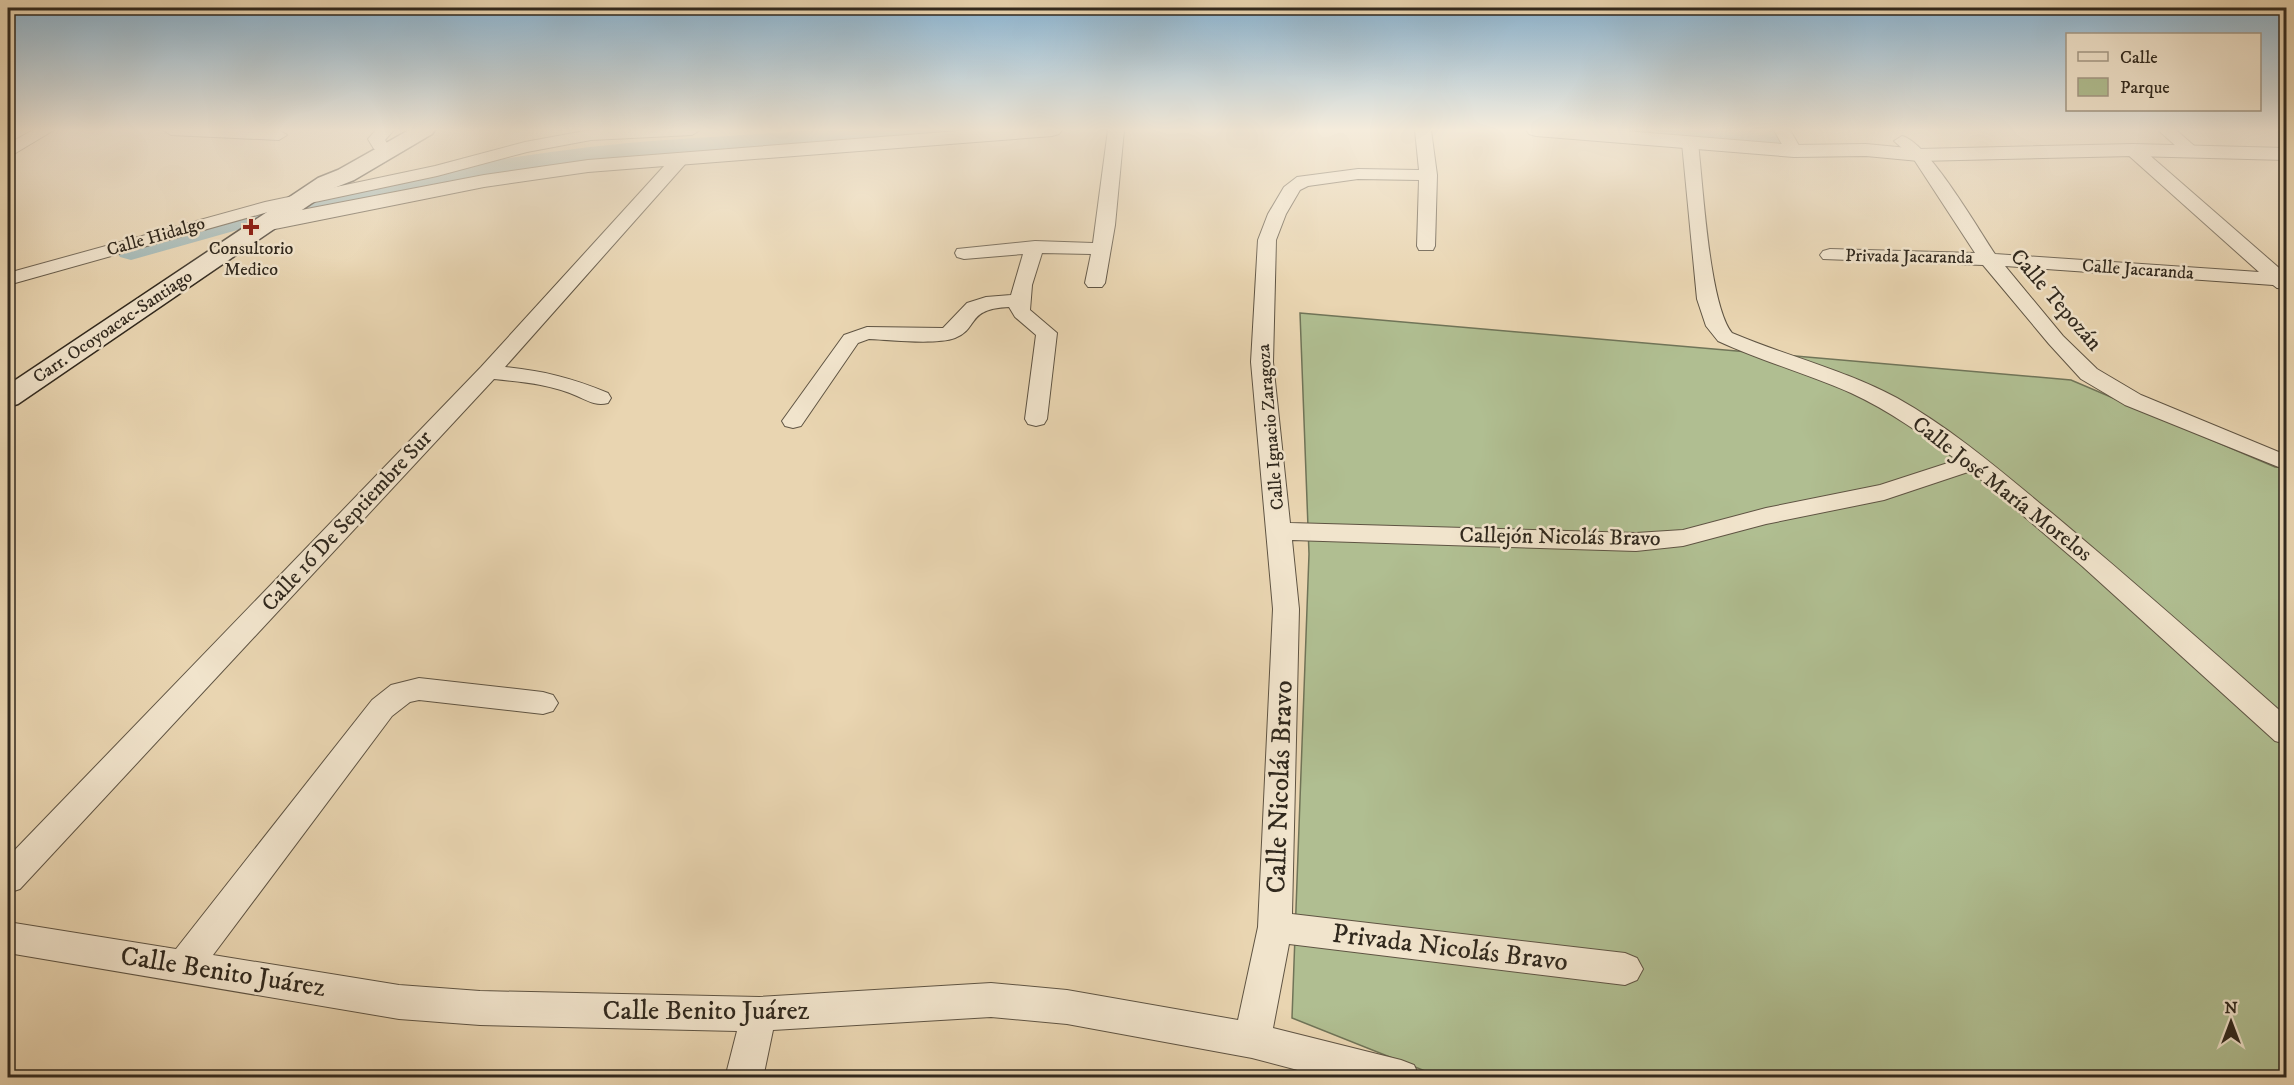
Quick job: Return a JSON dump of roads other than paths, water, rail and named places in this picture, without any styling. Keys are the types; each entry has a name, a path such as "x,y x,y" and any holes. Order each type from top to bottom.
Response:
{"main road":[{"path":"326,183 332,181"},
{"name":"Carr. Ocoyoacac-Santiago","path":"8,398 326,183"}],"street":[{"name":"Calle Hidalgo","path":"8,279 400,181"},
{"path":"285,211 487,181"},
{"name":"Calle 16 De Septiembre Sur","path":"8,879 489,372 661,181"},
{"path":"1095,283 1106,225 1111,181"},
{"name":"Calle Ignacio Zaragoza","path":"1280,531 1262,362 1267,240 1277,214 1293,187 1306,181"},
{"path":"1426,246 1428,181"},
{"name":"Calle José María Morelos","path":"1694,181 1707,298 1713,319 1725,337 1858,388 1919,421 1975,462 2091,560 2286,733"},
{"name":"Calle Tepozán","path":"1936,181 1989,259 2056,340 2089,374 2133,400 2286,463"},
{"path":"2168,181 2284,282"},
{"path":"964,254 1035,247 1101,249"},
{"path":"1035,247 1018,301 1022,313 1047,333 1035,419"},
{"name":"Privada Jacaranda","path":"1830,255 1989,259"},
{"name":"Calle Jacaranda","path":"1989,259 2284,282"},
{"path":"793,421 851,339 857,335 867,333 946,334 955,331 975,307 982,304 1018,301"},
{"path":"489,372 556,381 600,398"},
{"name":"Callejón Nicolás Bravo","path":"1280,531 1636,542 1683,538 1766,516 1884,492 1975,462"},
{"name":"Calle Nicolás Bravo","path":"1252,1040 1275,927 1286,609 1280,531"},
{"path":"184,966 382,708 401,693 419,689 543,703"},
{"name":"Privada Nicolás Bravo","path":"1275,927 1624,969"},
{"name":"Calle Benito Juárez","path":"8,938 399,1002 480,1008 759,1014 991,1000 1067,1007 1252,1040 1401,1077"},
{"path":"744,1077 759,1014"}],"waterway":[{"path":"131,250 254,216 426,181"}],"place":[{"name":"Consultorio Medico","path":"251,227"}]}
